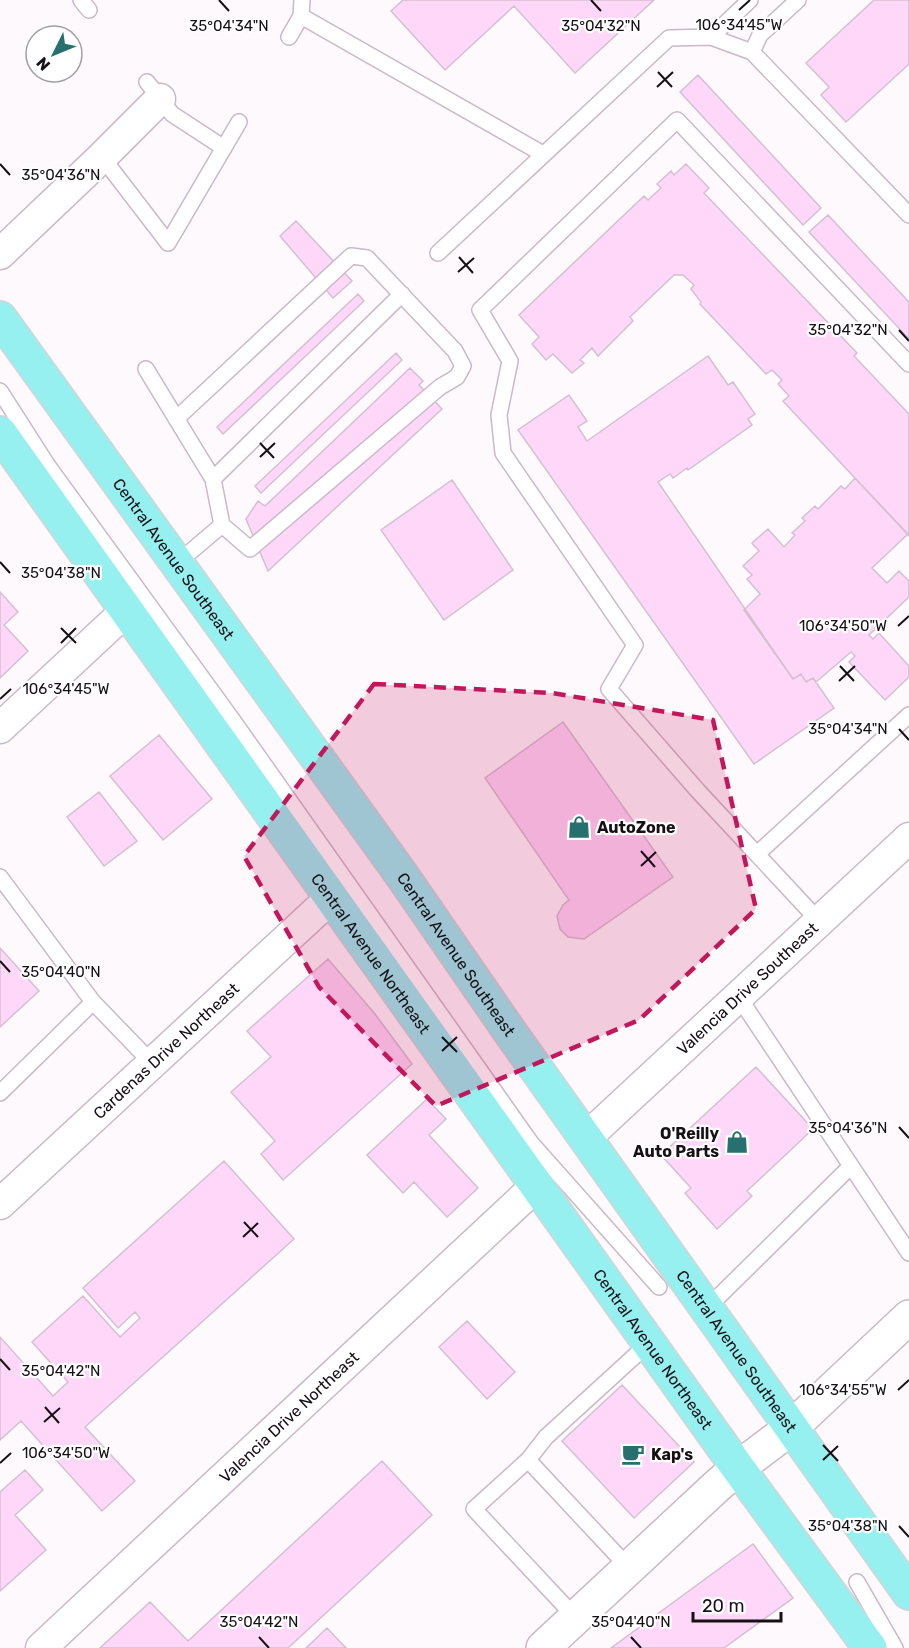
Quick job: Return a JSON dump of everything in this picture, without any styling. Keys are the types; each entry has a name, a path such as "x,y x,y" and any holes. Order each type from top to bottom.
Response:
{"main road":[{"name":"Central Avenue Southeast","path":"0,318 401,874 510,1032 909,1593"},
{"name":"Central Avenue Northeast","path":"0,433 649,1343 870,1648"}],"street":[{"path":"0,254 102,157 153,91"},
{"path":"0,728 127,610"},
{"name":"Valencia Drive Southeast","path":"586,1138 909,838"},
{"name":"Cardenas Drive Northeast","path":"0,1204 332,897"},
{"name":"Valencia Drive Northeast","path":"41,1648 537,1185"},
{"path":"543,1648 738,1467 791,1428 909,1317"}],"lane":[{"path":"289,37 301,16 302,0"},
{"path":"711,37 750,0"},
{"path":"752,52 760,35 798,0"},
{"path":"301,16 543,154"},
{"path":"438,253 669,38 711,37 752,52 909,215"},
{"path":"153,91 172,114 224,148"},
{"path":"819,921 698,791 609,689 635,645 503,453 499,415 510,361 480,310 677,120 909,364"},
{"path":"102,157 168,243 239,122"},
{"path":"146,369 176,419 213,479 222,525 250,549 440,387 457,377 463,366 455,351 367,258 351,256 176,419"},
{"path":"213,479 402,294"},
{"name":"Central Avenue Northeast","path":"0,391 48,466 241,732 531,1143 660,1287"},
{"path":"176,564 222,525"},
{"path":"757,855 909,715"},
{"path":"0,877 93,1002 152,1063"},
{"path":"738,996 909,1253"},
{"path":"0,1093 93,1002"},
{"path":"706,1309 851,1167"},
{"path":"576,1618 474,1509 528,1460 546,1437 649,1343"},
{"path":"528,1460 629,1568"},
{"path":"857,1582 895,1648"}],"highlighted area":[{"path":"374,684 552,693 713,720 756,909 639,1020 436,1106 319,987 244,856"}],"building":[{"path":"403,0 654,0 575,73 514,6 445,70 391,11"},
{"path":"874,0 909,0 909,64 846,122 821,95 829,87 806,63"},
{"path":"698,75 821,208 803,225 680,92"},
{"path":"686,164 709,188 704,193 857,353 854,356 909,414 909,536 783,401 789,396 778,384 782,380 772,370 766,374 700,304 701,302 691,289 694,285 683,275 674,275 630,317 633,321 598,356 592,348 580,360 584,363 572,373 553,354 546,360 532,344 539,337 519,315 644,196 648,200 661,188 657,184 671,171 674,175"},
{"path":"828,215 909,302 909,339 809,232"},
{"path":"296,221 352,281 333,298 280,236"},
{"path":"358,294 364,301 223,434 217,427"},
{"path":"396,353 402,360 261,493 255,486"},
{"path":"708,356 728,385 733,382 755,414 748,419 752,425 688,470 687,468 673,478 670,474 658,482 793,679 801,674 806,682 813,678 834,708 754,764 518,430 569,395 587,421 578,427 587,441"},
{"path":"410,368 423,381 419,385 442,409 268,571 246,519 258,501 265,506"},
{"path":"855,478 908,534 872,568 887,583 899,571 909,581 909,597 869,635 873,639 879,633 909,666 909,677 885,700 849,662 855,656 851,652 816,682 813,678 806,682 801,674 793,679 744,610 760,594 747,579 752,575 743,566 759,551 752,543 768,529 784,547 795,535 792,533 805,521 802,518 815,506 818,509 841,486 845,489"},
{"path":"452,480 513,570 444,620 381,530"},
{"path":"0,592 18,612 4,625 28,651 0,678"},
{"name":"AutoZone","path":"563,722 673,877 584,939 568,937 560,929 557,916 569,900 485,778"},
{"path":"159,735 212,799 163,840 110,776"},
{"path":"99,792 137,841 104,866 67,817"},
{"path":"0,948 39,991 0,1027"},
{"path":"328,959 375,1014 412,1064 283,1180 261,1154 275,1141 231,1092 271,1057 247,1031"},
{"name":"O'Reilly Auto Parts","path":"756,1067 813,1129 747,1191 752,1196 717,1229 685,1193 691,1188 661,1155"},
{"path":"427,1099 446,1119 429,1135 478,1188 447,1217 414,1182 403,1193 367,1155"},
{"path":"224,1161 294,1239 85,1427 135,1481 102,1511 21,1421 0,1440 0,1337 53,1396 68,1382 32,1342 83,1296 120,1337 140,1318 135,1312 118,1328 83,1288"},
{"path":"467,1321 515,1372 487,1399 439,1347"},
{"path":"622,1385 694,1462 634,1518 562,1441"},
{"path":"382,1461 432,1515 288,1648 100,1648 150,1602 188,1641"},
{"path":"25,1470 43,1490 15,1515 46,1550 0,1591 0,1492"},
{"path":"753,1544 793,1598 724,1648 611,1648"},
{"path":"327,1628 346,1648 306,1648"}],"place":[{"name":"AutoZone","path":"579,827"},
{"name":"O'Reilly Auto Parts","path":"737,1142"},
{"name":"Kap's","path":"633,1454"}]}
